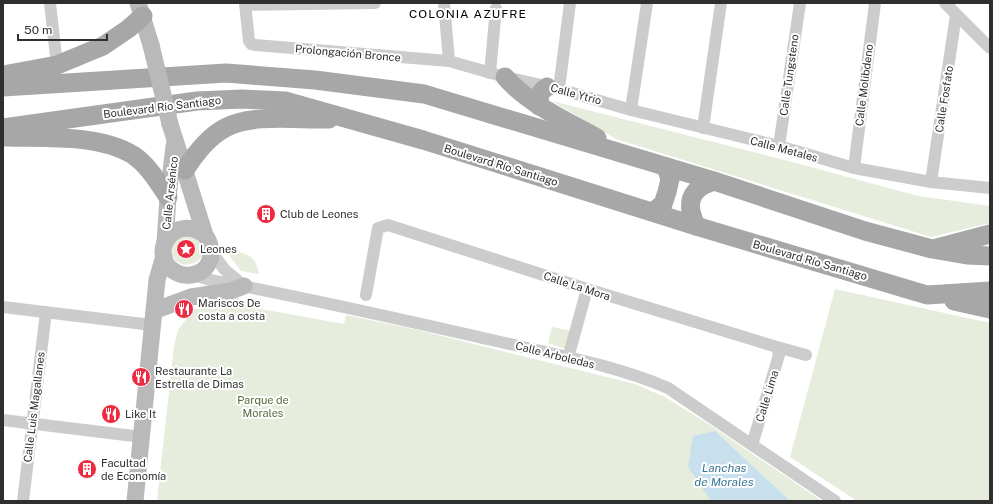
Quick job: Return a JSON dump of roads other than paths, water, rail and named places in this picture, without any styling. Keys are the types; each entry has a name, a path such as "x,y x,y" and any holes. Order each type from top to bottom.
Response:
{"main road":[{"path":"3,75 57,65 103,46 128,29 140,10"},
{"name":"Calle Arsénico","path":"140,10 151,45 175,142 205,235"},
{"path":"3,88 226,73 315,80 424,94 714,181 866,231 932,249 967,255 990,256"},
{"path":"498,75 539,106 630,156"},
{"path":"539,106 541,91 553,88"},
{"name":"Boulevard Río Santiago","path":"3,128 196,101 242,99 285,101 423,140 696,226 927,294 990,292"},
{"path":"185,170 196,154 212,137 224,128 236,123 263,119 307,120 348,118"},
{"path":"3,137 58,138 94,141 113,145 133,155 150,171 168,197"},
{"name":"Calle Arsénico","path":"135,501 157,280 164,249 168,197 175,142"},
{"path":"653,212 663,204 667,192 670,179 666,167"},
{"path":"696,226 690,214 690,200 697,190 714,181"},
{"path":"193,228 205,235 209,240 212,252 211,258 205,269 191,275 181,275 170,268 166,262 164,249 168,237 179,229 193,228"},
{"path":"932,249 990,234"},
{"path":"154,316 191,275"},
{"path":"154,316 191,297 230,291 244,286"},
{"path":"927,294 990,309"}],"street":[{"path":"50,3 57,65"},
{"path":"245,4 375,3"},
{"path":"444,3 449,61"},
{"path":"553,88 570,3"},
{"path":"631,110 647,3"},
{"path":"703,128 721,3"},
{"name":"Calle Tungsteno","path":"779,146 800,3"},
{"name":"Calle Molibdeno","path":"854,168 875,3"},
{"path":"945,3 990,48"},
{"name":"Prolongación Bronce","path":"245,4 248,41 251,44 449,61"},
{"path":"496,8 498,75"},
{"name":"Calle Fosfato","path":"931,182 956,15"},
{"name":"Calle Ytrio","path":"449,61 703,128"},
{"name":"Calle Metales","path":"703,128 779,146 854,168 931,182 990,188"},
{"name":"Calle La Mora","path":"366,295 378,228 388,225 587,290 806,355"},
{"name":"Calle Arboledas","path":"212,252 224,269 244,286"},
{"name":"Calle Arboledas","path":"191,275 364,311 568,358 641,377 668,388 835,501"},
{"path":"568,358 587,290"},
{"path":"3,307 46,312 154,316"},
{"name":"Calle Luis Magallanes","path":"23,501 46,312"},
{"name":"Calle Lima","path":"752,445 779,355 777,347"},
{"path":"3,420 142,437"}],"water":[{"name":"Lanchas de Morales","path":"715,431 790,501 711,501 688,467 693,436"}],"place":[{"name":"Club de Leones","path":"266,214"},
{"name":"Leones","path":"186,249"},
{"name":"Mariscos De costa a costa","path":"184,309"},
{"name":"Restaurante La Estrella de Dimas","path":"141,377"},
{"name":"Like It","path":"111,414"},
{"name":"Facultad de Economía","path":"87,469"}],"district":[{"name":"COLONIA AZUFRE","path":"468,14"}],"park label":[{"name":"Parque de Morales","path":"263,406"}]}
